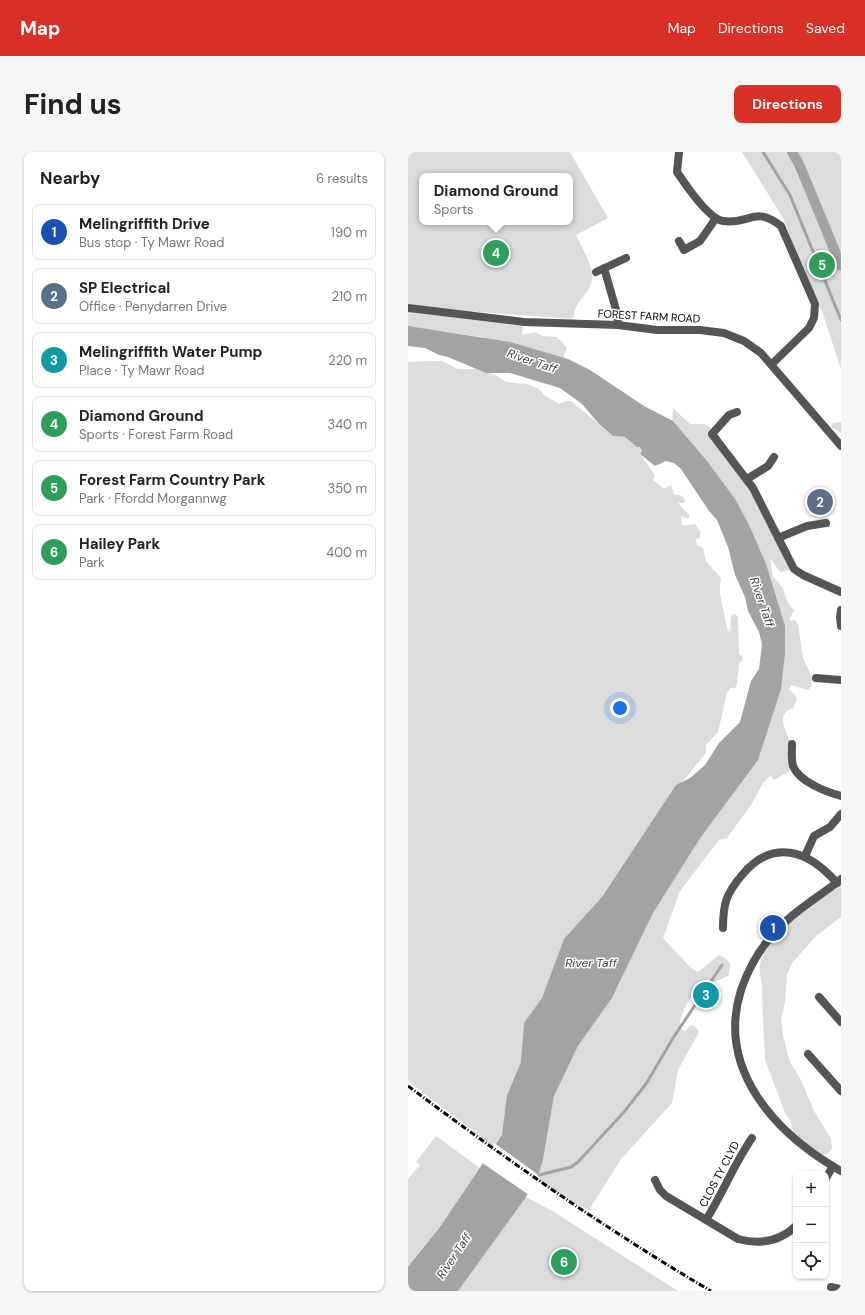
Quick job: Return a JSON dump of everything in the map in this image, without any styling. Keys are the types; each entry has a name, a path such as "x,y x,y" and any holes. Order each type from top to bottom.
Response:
{"street":[{"path":"679,152 677,172 707,210 716,218 722,221 733,222 758,215 770,218 781,226 815,304 814,318 809,328 772,364"},
{"path":"680,241 684,250 700,241 716,218"},
{"path":"596,272 626,258"},
{"path":"604,268 617,313 618,325"},
{"name":"FOREST FARM ROAD","path":"408,308 524,322 618,325 657,330 700,330 724,333 744,341 761,353 841,446"},
{"path":"737,412 729,415 712,434 747,479 765,509 789,560 798,572 841,592"},
{"path":"747,479 768,466 774,457"},
{"path":"778,538 807,526 826,523"},
{"path":"841,610 841,626"},
{"path":"816,678 841,680"},
{"path":"792,744 793,765 798,773 815,786 841,796"},
{"path":"805,856 814,836 834,824 841,814"},
{"path":"723,928 724,905 726,898 736,882 754,863 770,854 788,852 805,856 820,865 839,881 781,926 756,958 744,982 738,999 734,1023 738,1057 756,1096 768,1112 790,1134 841,1171"},
{"path":"819,997 841,1022"},
{"path":"808,1054 841,1091"},
{"name":"CLOS TY CLYD","path":"706,1220 719,1201 740,1154 752,1138"},
{"path":"829,1173 833,1166"},
{"name":"CLOS TY CLYD","path":"655,1180 662,1193 738,1239 750,1243 762,1243 778,1239 793,1228"},
{"path":"831,1287 841,1289"}],"shaded area":[{"path":"408,152 570,152 608,218 576,235 591,269 592,283 577,305 573,319 408,305"},
{"path":"742,152 841,152 841,369 822,311 812,295 783,218"},
{"path":"408,312 523,326 522,335 535,332 542,336 557,337 567,348 563,358 487,341 483,337 437,331 408,330"},
{"path":"442,361 458,369 477,369 497,376 506,382 527,384 539,389 544,395 559,404 566,401 571,401 613,436 625,437 640,447 642,451 640,454 655,475 653,480 664,489 671,485 674,494 682,496 685,500 684,503 678,503 689,515 689,519 681,516 682,526 695,524 700,531 700,538 696,539 697,545 703,548 706,561 721,578 721,597 727,629 730,632 731,617 734,614 738,616 739,654 742,656 743,660 739,663 737,684 735,688 730,688 727,693 718,732 706,745 706,753 683,781 502,1135 494,1147 408,1081 408,362"},
{"path":"673,408 690,424 703,424 710,427 748,486 792,569 780,572 770,558 773,577 783,588 788,603 794,611 789,619 791,621 795,620 798,625 803,658 812,677 809,690 791,685 789,689 797,698 793,708 784,714 783,719 783,723 791,743 787,749 792,760 790,772 775,780 770,776 763,783 751,805 727,838 719,840 680,891 663,938 691,968 698,972 719,955 725,958 731,965 728,976 702,987 686,1006 681,1018 680,1028 685,1031 691,1025 696,1027 699,1032 678,1070 672,1103 621,1159 589,1210 565,1199 537,1179 543,1160 554,1096 578,1046 612,998 653,913 701,837 780,645 672,427"},
{"path":"841,422 841,433 831,427 833,423"},
{"path":"841,882 841,917 816,936 792,963 787,975 785,1002 781,1018 783,1036 790,1062 801,1080 814,1111 831,1139 832,1149 826,1155 810,1148 797,1138 790,1120 786,1115 765,1060 760,964 764,952 782,929 806,908"},
{"path":"436,1136 480,1168 408,1277 408,1179 420,1165 416,1162"},
{"path":"526,1197 554,1212 678,1291 458,1291"}],"water":[{"name":"River Taff","path":"408,326 510,342 568,359 590,370 644,406 673,421 707,461 735,499 749,525 766,564 785,626 785,653 781,689 758,760 701,837 653,913 612,998 578,1046 554,1096 543,1160 537,1179 524,1200 458,1291 408,1291 408,1267 440,1227 502,1135 507,1096 521,1062 524,1023 542,998 564,939 602,897 676,785 690,778 705,765 719,743 740,722 751,681 759,669 762,644 759,632 748,611 745,597 735,575 728,547 717,520 709,511 681,469 674,463 666,461 655,466 640,454 642,451 640,447 637,447 625,437 613,436 599,424 582,404 560,388 510,373 486,373 425,348 408,346"}],"pier":[{"path":"494,1143 540,1176 529,1195 481,1162"}],"waterway":[{"path":"763,152 790,195 841,320"},
{"path":"792,152 799,164 841,266"},
{"path":"539,1175 571,1167 578,1162 624,1112 646,1084 673,1038 722,965"}],"railway":[{"path":"408,1086 556,1193 711,1291"}],"place":[{"name":"Diamond Ground","path":"496,253"},
{"name":"Forest Farm Country Park","path":"822,265"},
{"name":"SP Electrical","path":"820,502"},
{"name":"Melingriffith Drive","path":"773,928"},
{"name":"Melingriffith Water Pump","path":"706,995"},
{"name":"Hailey Park","path":"564,1262"}]}
